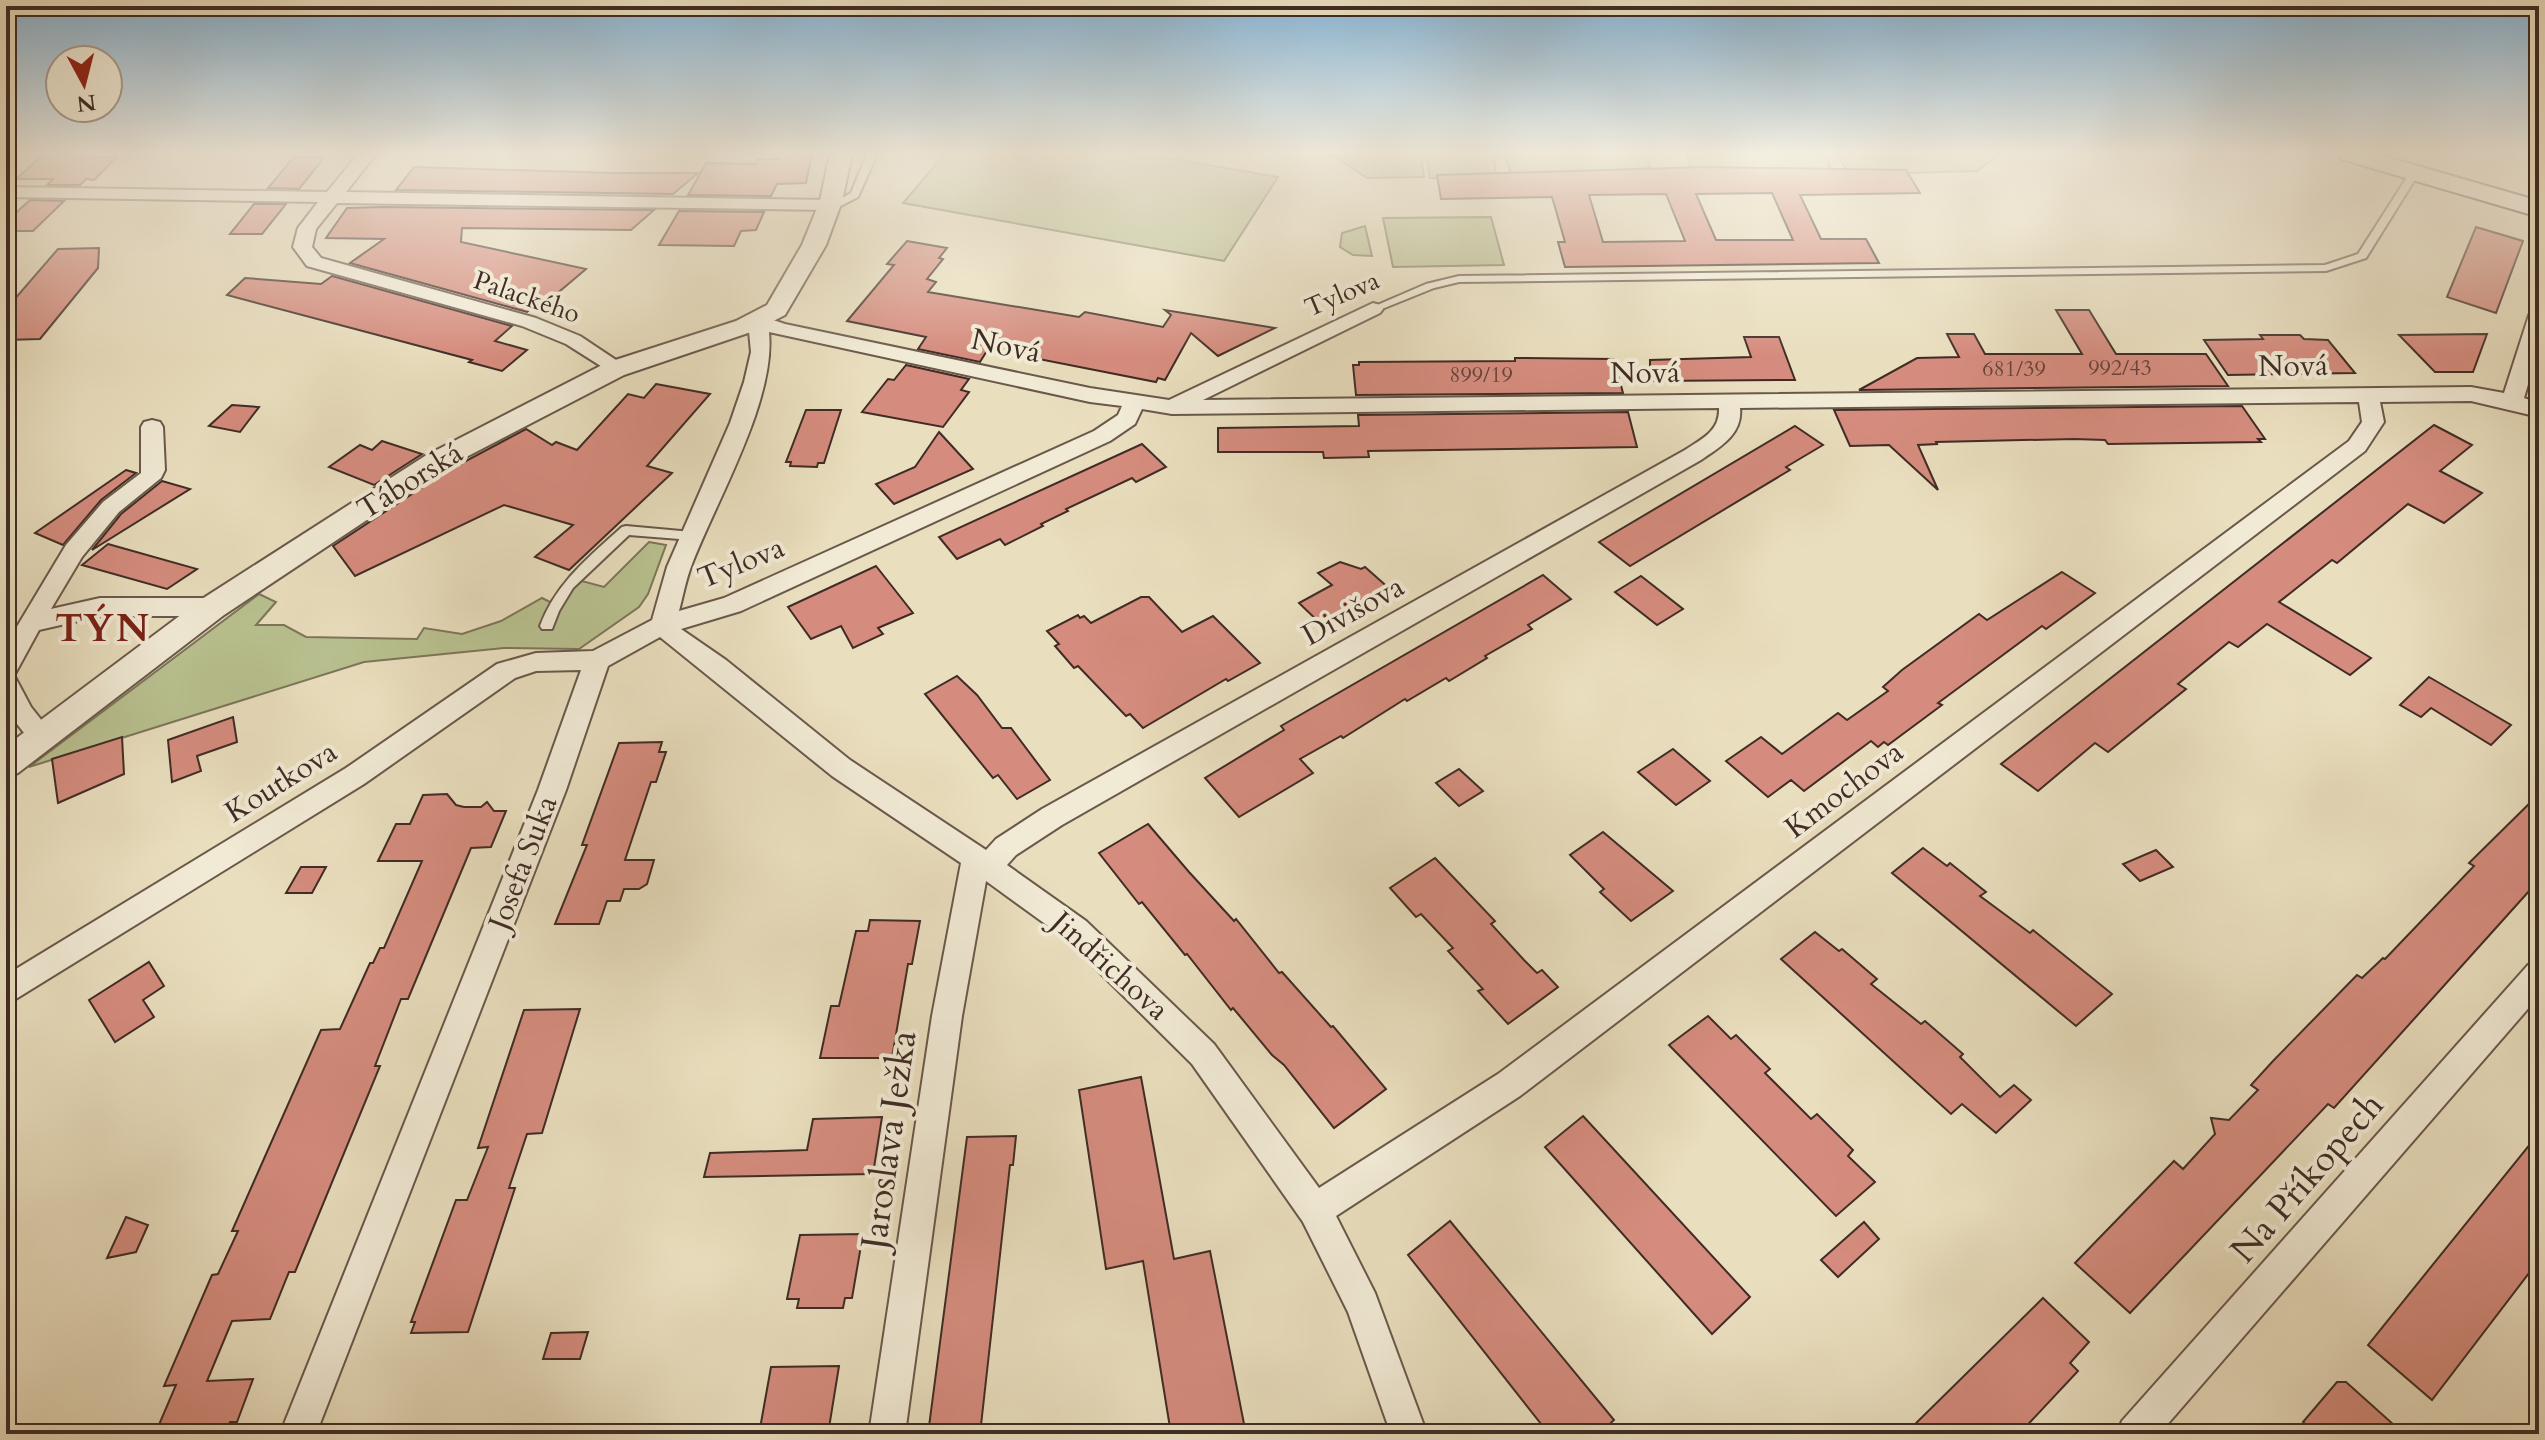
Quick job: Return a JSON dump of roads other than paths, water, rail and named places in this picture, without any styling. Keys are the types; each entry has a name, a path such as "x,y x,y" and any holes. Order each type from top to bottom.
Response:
{"street":[{"name":"Palackého","path":"312,221 307,228 302,247 314,262 529,322 573,340 615,369"},
{"path":"598,660 663,625 673,583 741,423 754,382 761,352 758,321 785,300 823,221"},
{"name":"Tylova","path":"1172,407 1373,309"},
{"path":"2512,401 2539,315"},
{"name":"Táborská","path":"6,764 213,607 435,462 615,369 758,321"},
{"name":"Nová","path":"758,321 780,329 1172,407 2471,394 2512,401 2539,410"},
{"name":"Kmochova","path":"1315,1210 1509,1085 2357,446 2374,430 2376,419 2366,395"},
{"name":"Tylova","path":"663,625 732,605 1066,453 1118,427 1133,411 1135,402"},
{"name":"Divišova","path":"982,862 1052,817 1693,455 1731,425 1732,414 1728,402"},
{"path":"6,667 74,551 111,507 150,478 154,470 152,427"},
{"path":"31,623 100,607 213,607"},
{"name":"Jindřichova","path":"663,625 841,768 982,862 1076,930 1192,1043 1315,1210 1363,1305 1409,1434"},
{"name":"Koutkova","path":"6,991 355,776 506,671 536,662 598,660"},
{"name":"Josefa Suka","path":"298,1434 552,790 598,660"},
{"path":"6,684 21,714 41,736"},
{"name":"Jaroslava Ježka","path":"887,1434 947,1016 982,862"},
{"name":"Na Příkopech","path":"2135,1434 2539,974"}],"lane":[{"name":"Tylova","path":"1373,309 1430,286 1459,279 1978,270 2326,268 2362,256 2384,221"},
{"path":"547,626 552,607 573,580 626,530 692,536"}],"district":[{"name":"TÝN","path":"103,629"}]}
